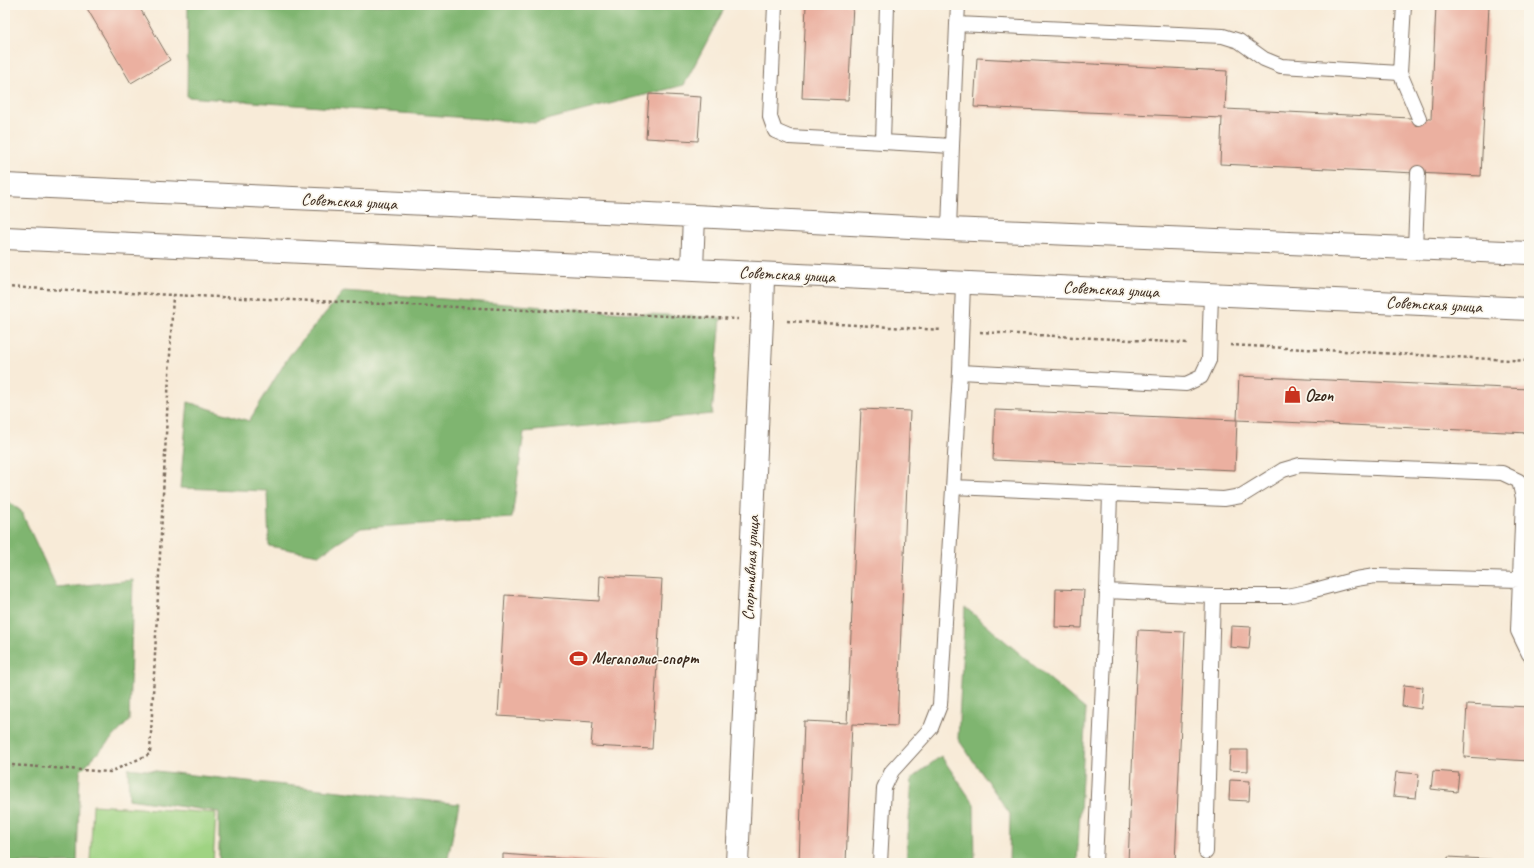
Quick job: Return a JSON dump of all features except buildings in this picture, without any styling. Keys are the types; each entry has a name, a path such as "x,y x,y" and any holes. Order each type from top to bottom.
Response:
{"street":[{"name":"Советская улица","path":"5,186 694,216 948,229 1529,253"},
{"path":"692,269 694,216"},
{"name":"Советская улица","path":"5,238 1529,309"},
{"name":"Спортивная улица","path":"737,863 763,274"}],"lane":[{"path":"775,5 770,117 775,131 789,137 952,146"},
{"path":"883,142 887,5"},
{"path":"948,229 958,5"},
{"path":"1404,5 1400,73 1419,118"},
{"path":"957,24 1223,36 1238,41 1264,59 1281,66 1400,73"},
{"path":"1415,248 1418,173"},
{"path":"880,863 884,788 892,771 931,728 940,706 960,372 963,283"},
{"path":"960,372 1186,384 1201,377 1209,360 1211,294"},
{"path":"953,486 1224,499 1242,496 1283,470 1300,465 1502,473 1519,481 1523,498 1518,631 1529,654"},
{"path":"1095,863 1110,494"},
{"path":"1107,591 1213,596 1286,596 1356,579 1375,576 1519,580"},
{"path":"1206,852 1213,596"}],"path":[{"path":"12,765 110,772 150,754 174,295"}],"green space":[{"path":"188,5 726,5 684,85 535,123 187,97"},
{"path":"344,291 594,311 721,318 712,414 524,432 512,518 361,528 319,555 269,546 267,491 180,488 188,402 249,421 289,356"},
{"path":"5,499 21,511 57,588 133,580 129,721 80,771 77,863 5,863"},
{"path":"965,607 1086,710 1077,863 1009,863 1010,814 958,739"},
{"path":"941,756 974,804 975,863 906,863 912,778"},
{"path":"128,768 459,804 447,863 219,863 219,812 129,799"},
{"path":"93,805 216,813 213,863 90,863"}],"place":[{"name":"Ozon","path":"1292,395"},
{"name":"Мегаполис-спорт","path":"579,658"}]}
